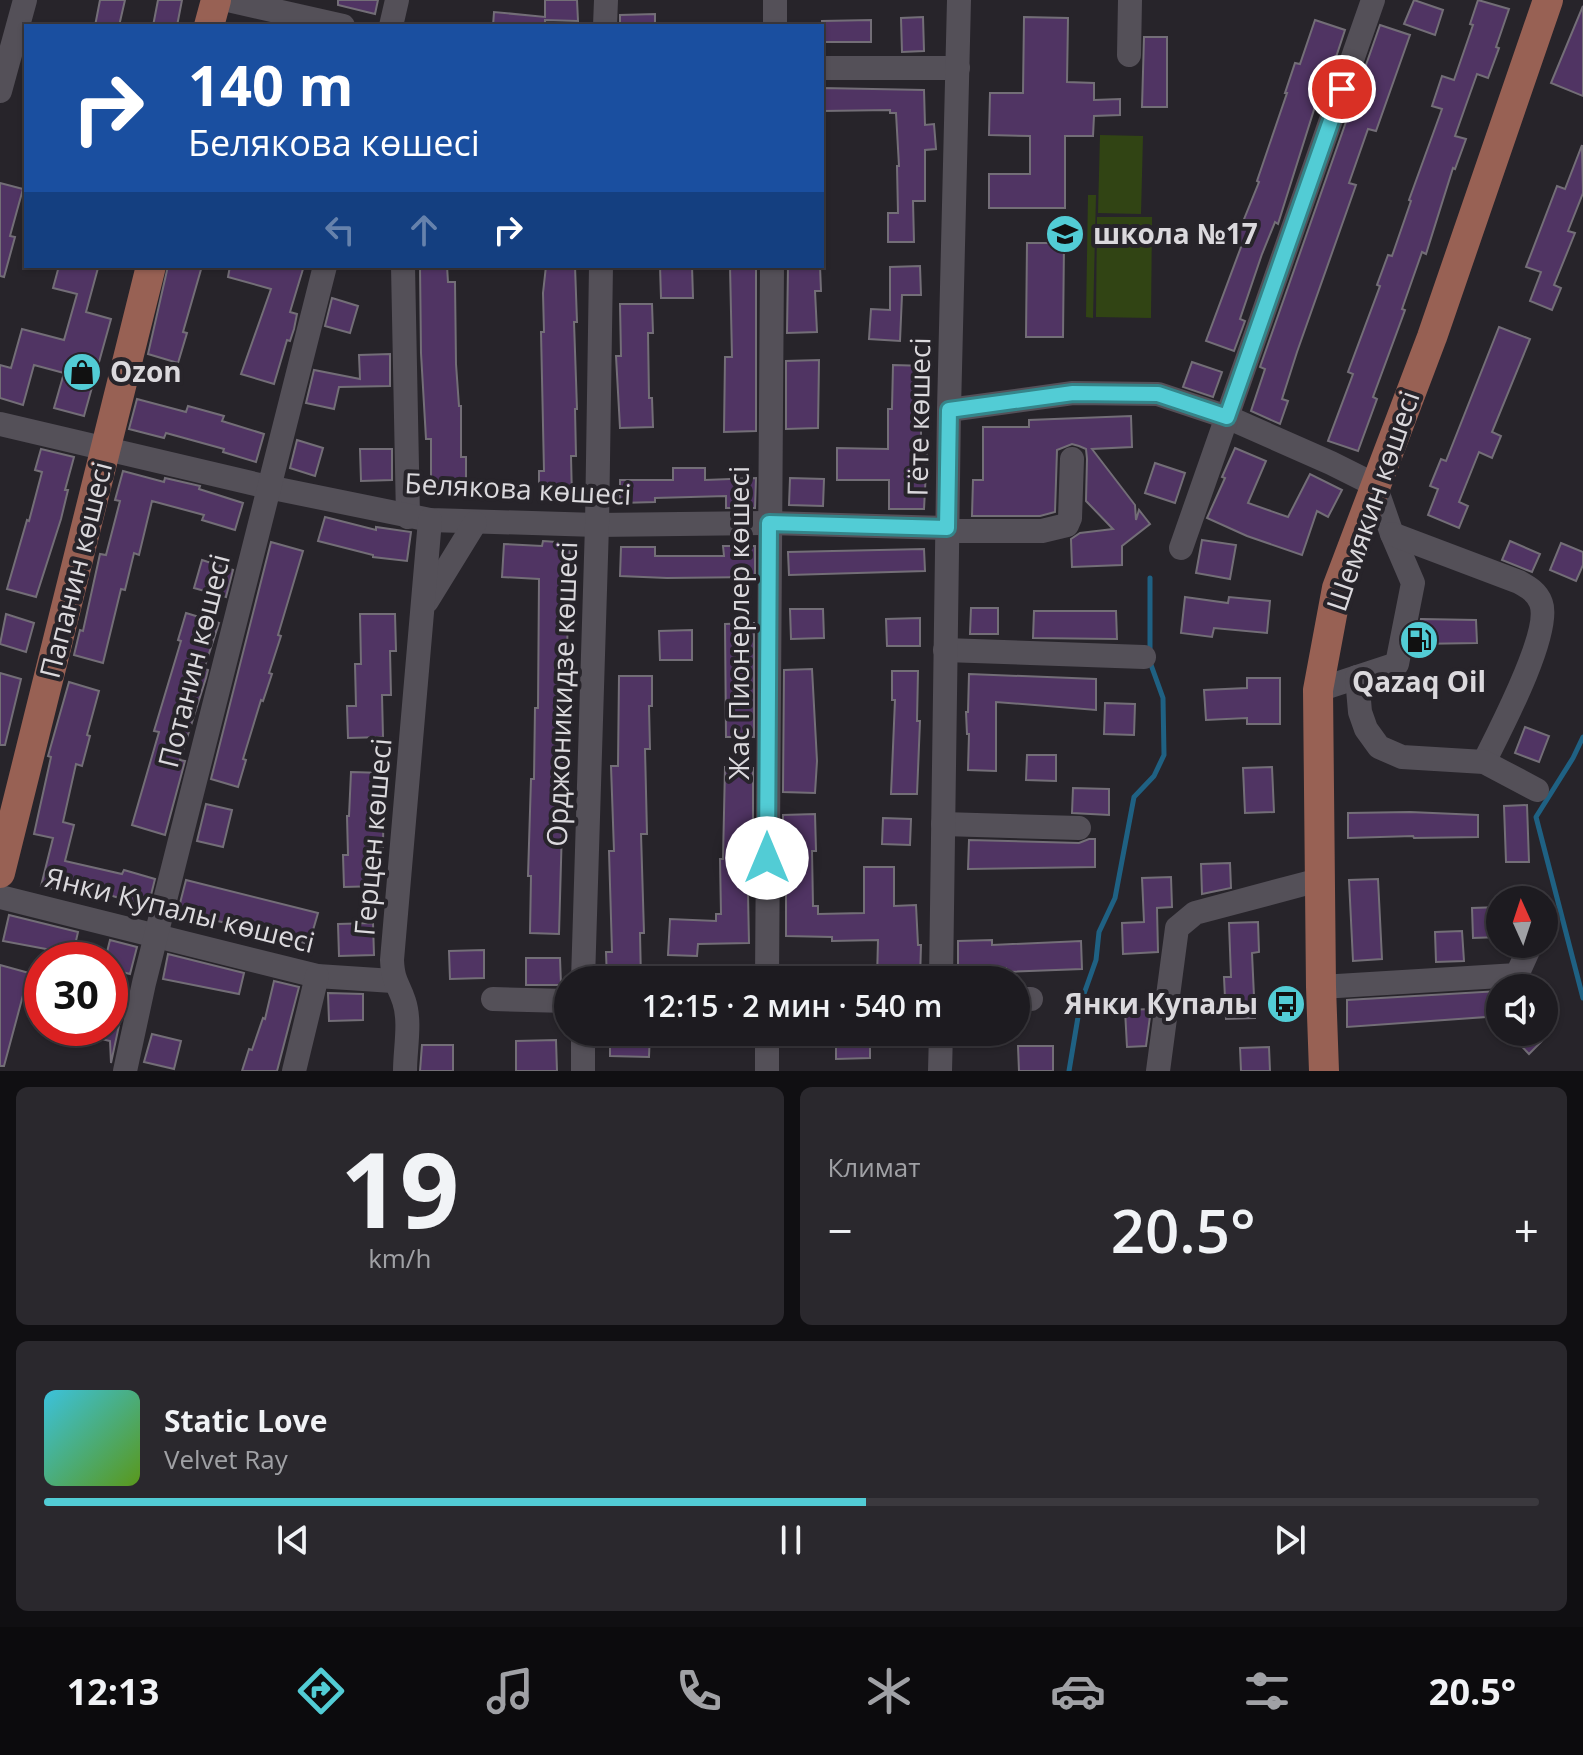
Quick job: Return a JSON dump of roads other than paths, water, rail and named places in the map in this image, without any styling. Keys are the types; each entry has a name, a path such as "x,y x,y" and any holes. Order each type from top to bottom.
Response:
{"main road":[{"path":"210,24 216,0"},
{"name":"Шемякин көшесі","path":"1324,1071 1318,690 1337,588 1432,337 1548,0"},
{"name":"Папанин көшесі","path":"0,873 151,268"}],"street":[{"path":"0,91 25,0"},
{"path":"228,0 334,24"},
{"path":"391,24 397,0"},
{"path":"605,24 606,0"},
{"path":"775,0 775,24"},
{"name":"Гёте көшесі","path":"941,966 949,410 959,0"},
{"path":"1129,55 1130,0"},
{"path":"1181,548 1373,0"},
{"path":"824,68 958,68"},
{"name":"Потанин көшесі","path":"125,1071 324,268"},
{"path":"403,268 419,518"},
{"name":"Орджоникидзе көшесі","path":"583,966 597,525 601,268"},
{"name":"Жас Пионерлер көшесі","path":"767,966 772,268"},
{"path":"949,410 1073,393 1158,394 1227,417 1375,485 1413,583 1397,664 1318,690"},
{"name":"Белякова көшесі","path":"0,424 268,487 419,518 475,523 769,523 1042,531 1067,525 1070,518 1072,459"},
{"name":"Герцен көшесі","path":"405,1071 404,1001 393,981 392,960 424,606 419,518"},
{"path":"424,606 475,523"},
{"path":"1392,534 1519,582 1534,591 1541,602 1544,619 1538,641 1508,715 1484,762"},
{"path":"945,650 1144,657"},
{"path":"1357,677 1360,712 1366,729 1379,747 1402,757 1484,762 1537,790"},
{"path":"943,824 1079,828"},
{"path":"1158,1071 1177,928 1195,913 1319,880"},
{"name":"Янки Купалы көшесі","path":"0,897 317,976 393,981"},
{"path":"1321,987 1517,975 1525,958"},
{"path":"294,1071 317,976"},
{"path":"493,999 554,1001"},
{"path":"583,1046 583,1071"},
{"path":"767,1046 767,1071"},
{"path":"940,1071 941,1046"}],"waterway":[{"path":"1150,578 1150,652"},
{"path":"1069,1071 1080,1005 1096,960 1099,932 1115,898 1134,797 1154,776 1164,755 1163,698 1150,662"},
{"path":"1583,737 1536,817 1583,998"}],"place":[{"name":"школа №17","path":"1065,234"},
{"name":"Ozon","path":"82,372"},
{"name":"Qazaq Oil","path":"1419,640"},
{"name":"Янки Купалы","path":"1286,1004"}]}
